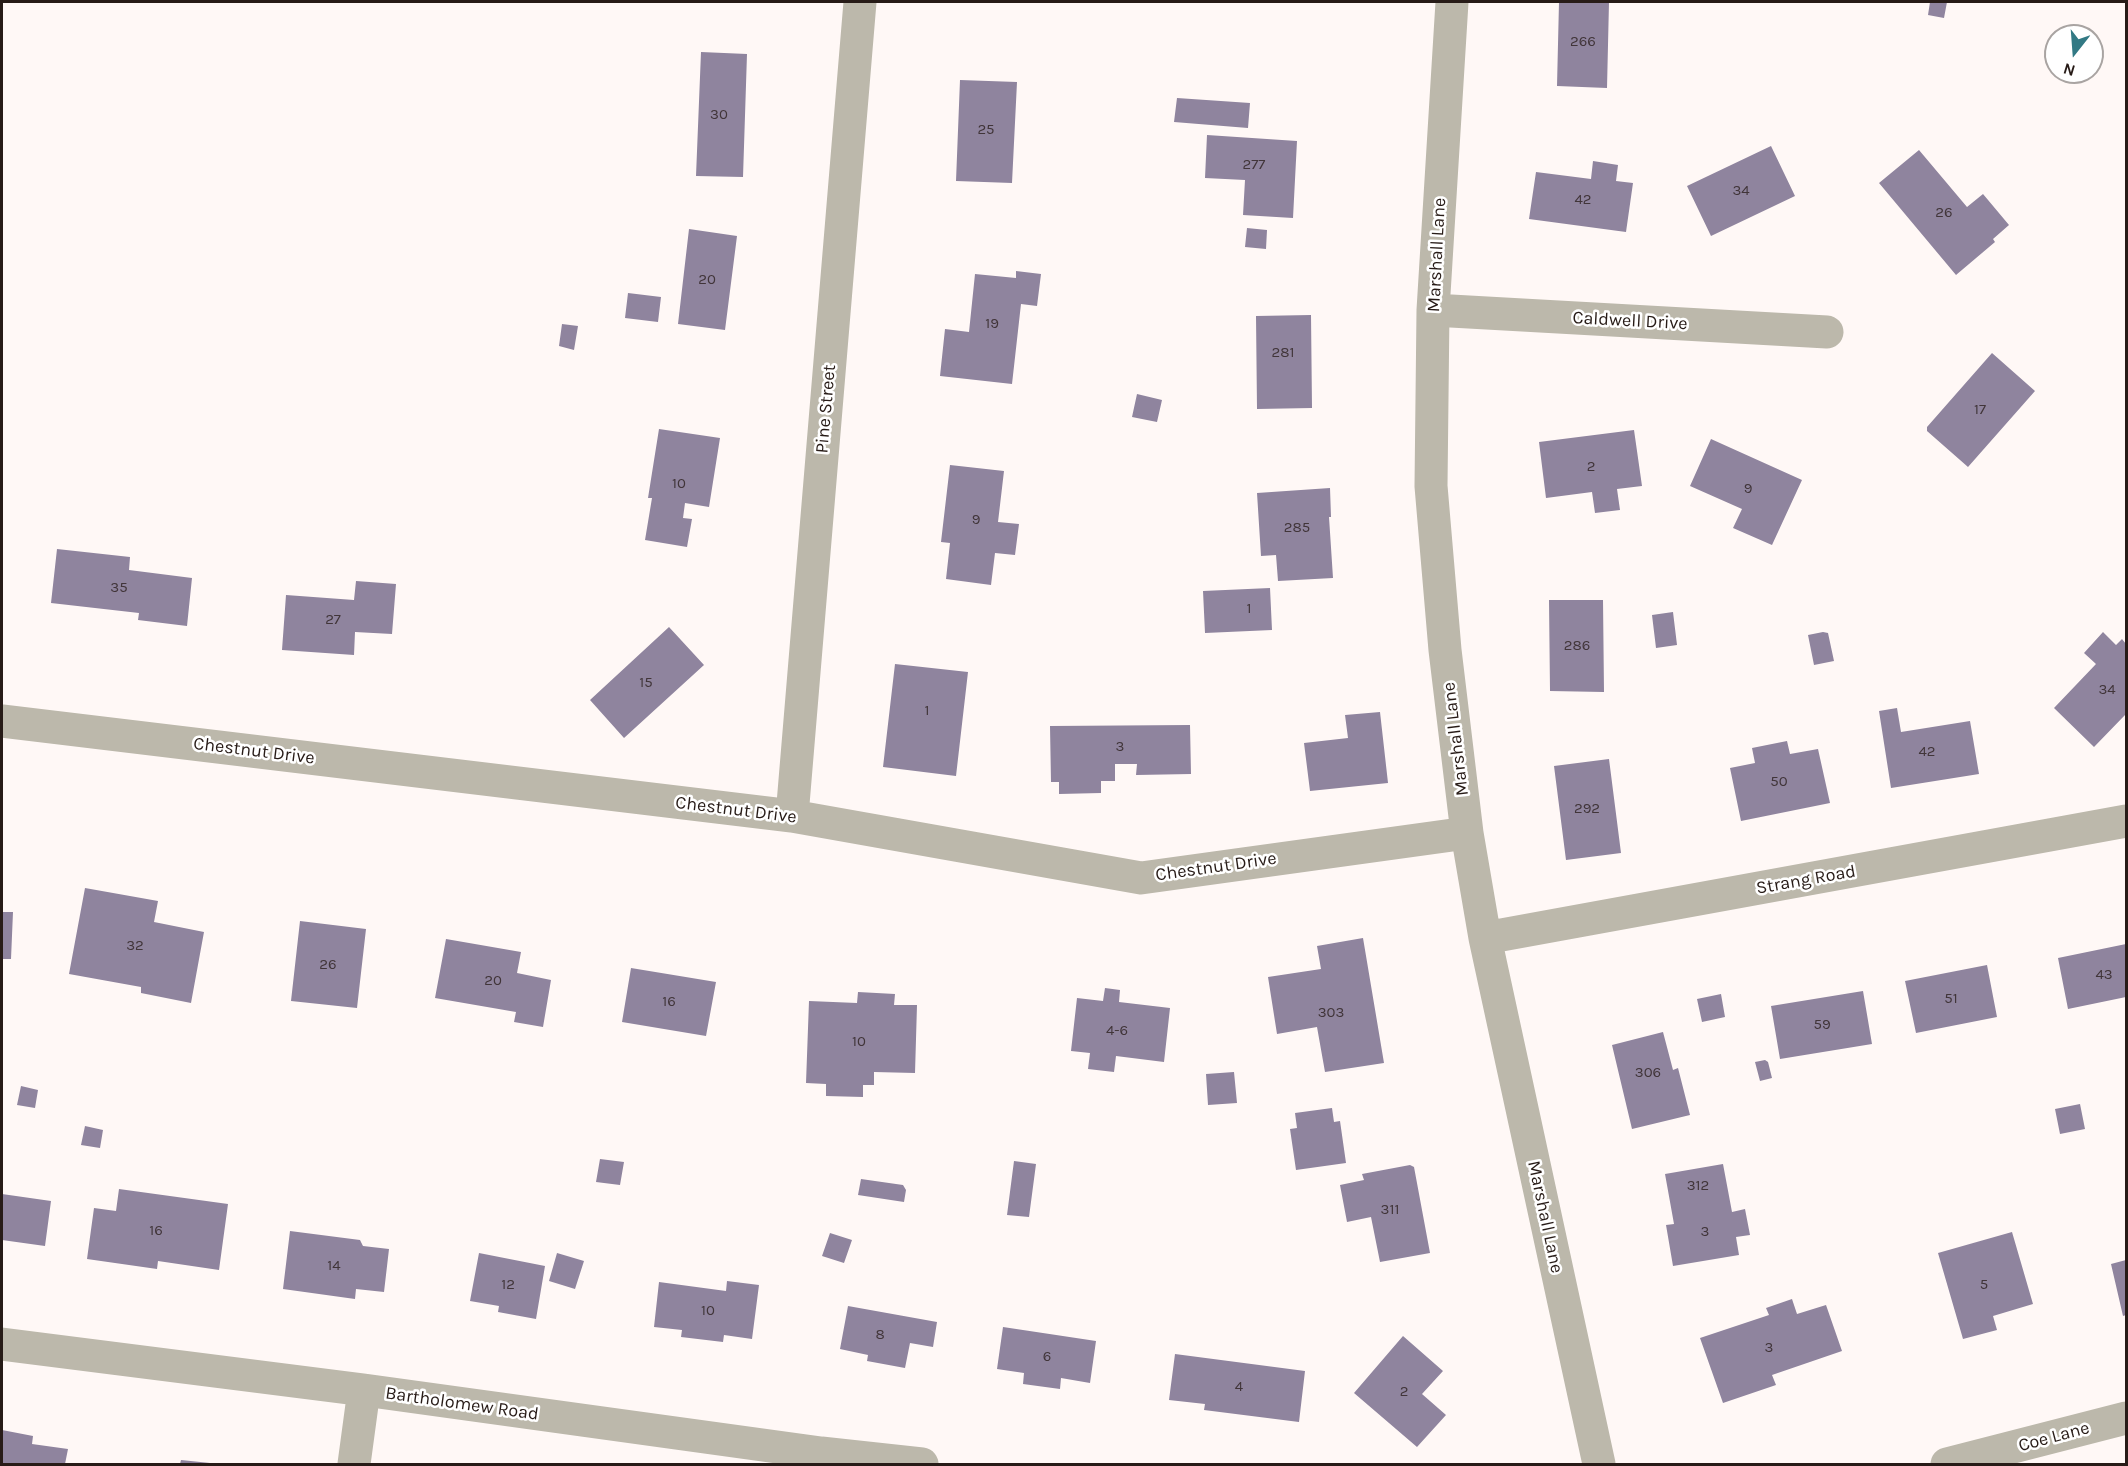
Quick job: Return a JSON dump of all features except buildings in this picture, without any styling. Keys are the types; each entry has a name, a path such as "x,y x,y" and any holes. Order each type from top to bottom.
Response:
{"street":[{"name":"Pine Street","path":"792,816 860,2"},
{"name":"Marshall Lane","path":"1452,2 1433,310 1431,486 1445,650 1467,833 1485,938 1599,1464"},
{"name":"Caldwell Drive","path":"1433,310 1827,332"},
{"name":"Chestnut Drive","path":"2,721 792,816 1141,878 1467,833"},
{"name":"Strang Road","path":"1485,938 2127,821"},
{"name":"Bartholomew Road","path":"2,1344 364,1390 820,1459 922,1464"},
{"path":"354,1464 364,1390"},
{"name":"Coe Lane","path":"1947,1464 2127,1418"}]}
